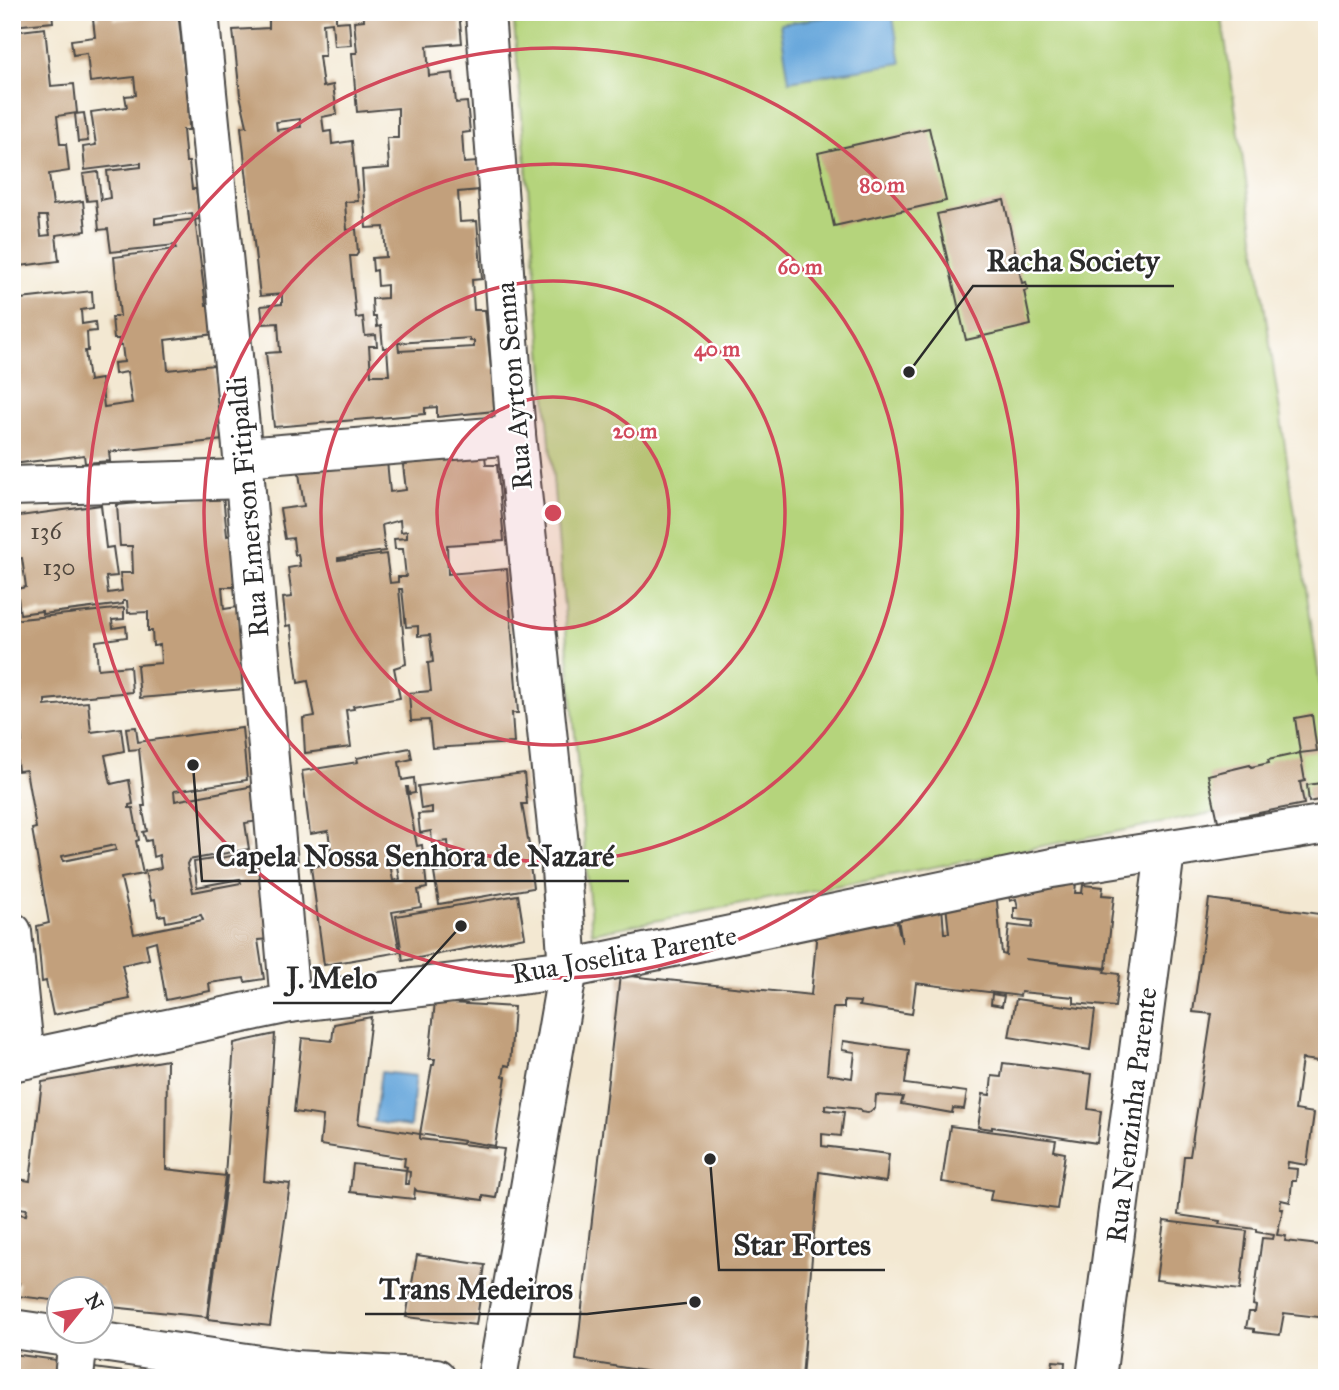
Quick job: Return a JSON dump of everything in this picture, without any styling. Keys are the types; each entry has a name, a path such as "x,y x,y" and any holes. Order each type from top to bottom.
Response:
{"street":[{"name":"Rua Emerson Fitipaldi","path":"199,12 244,468 290,1003"},
{"name":"Rua Ayrton Senna","path":"485,12 516,435 560,855 568,969 497,1378"},
{"path":"12,486 244,468 516,435"},
{"name":"Rua Joselita Parente","path":"19,1060 290,1003 568,969 1052,869 1327,824"},
{"name":"Rua Joselita Parente","path":"1234,840 1327,852"},
{"name":"Rua Nenzinha Parente","path":"1097,1378 1165,852"},
{"path":"12,932 19,1060"},
{"path":"12,1329 46,1334"},
{"path":"74,1378 77,1344"},
{"path":"114,1344 294,1374 436,1378"}],"green space":[{"path":"513,12 1221,12 1327,731 1327,791 592,933"}],"water":[{"path":"859,12 892,12 901,63 789,81 780,24"},
{"path":"381,1072 416,1076 410,1127 374,1122"}],"building":[{"path":"12,12 52,12 53,22 12,26"},
{"path":"99,12 178,12 188,100 189,130 183,130 186,162 189,162 192,189 196,189 200,219 195,220 206,305 212,305 215,334 165,340 168,370 214,365 223,440 109,452 110,461 85,463 84,455 12,464 12,300 92,291 93,308 81,310 82,324 95,322 96,331 87,332 88,351 85,351 89,381 101,379 104,407 132,403 127,372 115,374 114,363 124,362 122,345 119,346 119,339 114,339 112,317 120,316 114,257 176,249 175,245 111,252 108,229 99,230 96,200 87,201 83,174 98,172 101,200 110,198 107,171 141,167 141,163 85,170 83,147 96,145 91,112 127,107 125,96 136,95 134,77 90,82 87,53 73,55 71,40 95,37 93,19 99,18","holes":["146,14 146,17 114,20 114,17","192,213 193,219 155,224 155,218"]},
{"path":"269,12 336,12 336,22 349,21 351,45 334,46 332,22 323,23 325,56 319,56 323,87 333,85 337,114 322,117 324,132 331,131 332,144 352,141 358,201 345,202 347,230 356,229 358,253 356,256 350,256 356,318 363,317 365,336 376,335 377,346 369,346 371,375 389,375 387,348 383,348 381,326 377,327 376,317 373,317 372,299 387,298 387,285 378,286 377,270 373,271 372,258 386,257 384,227 366,228 362,170 389,168 387,138 398,138 398,108 357,112 352,53 357,53 354,21 364,20 363,12 459,12 462,43 427,46 429,76 453,73 456,103 467,102 470,132 462,133 464,163 478,162 480,190 458,192 460,222 477,221 482,279 472,280 474,310 485,310 491,368 498,367 501,402 494,411 437,417 437,407 425,408 425,414 274,427 266,353 280,352 278,323 263,324 261,306 282,304 282,294 260,296 241,127 247,126 240,95 233,30 269,28","holes":["300,119 301,127 277,130 276,122","470,338 470,341 474,341 474,347 399,351 398,343"]},
{"path":"45,28 51,86 74,84 77,113 57,116 60,144 66,144 69,171 49,174 53,205 83,201 86,231 56,235 59,261 12,267 12,32","holes":["39,216 47,216 50,235 41,236"]},
{"path":"84,113 88,141 78,142 75,114"},
{"path":"929,128 946,201 834,226 818,153"},
{"path":"1004,200 1022,283 1026,282 1028,290 1024,291 1031,325 966,340 937,214"},
{"path":"484,446 486,465 497,465 504,541 447,545 448,574 507,569 518,713 512,713 514,743 432,748 429,720 411,721 409,693 431,691 428,663 433,662 430,635 418,636 418,626 406,627 402,589 399,589 406,664 394,668 400,698 353,706 354,709 346,710 351,747 305,753 303,718 315,716 308,681 298,683 291,625 286,626 283,598 292,597 288,568 300,566 298,554 295,555 293,538 285,539 280,509 304,506 298,467 387,461 390,492 406,490 402,456","holes":["400,520 401,532 407,531 407,538 394,539 395,549 403,549 406,577 398,577 398,582 390,583 386,554 338,560 385,551 382,525"]},
{"path":"223,495 227,536 232,535 236,587 222,587 224,609 238,607 244,689 140,698 137,665 161,663 160,645 153,646 152,631 148,631 148,612 128,613 127,601 123,601 123,604 42,614 42,611 20,614 17,589 26,587 22,558 12,559 12,517 101,505 106,548 113,547 117,576 106,577 108,593 122,591 120,573 133,573 132,546 120,546 117,505"},
{"path":"124,608 124,619 112,620 113,628 126,626 127,637 96,641 98,669 130,666 132,692 45,700 45,706 88,702 91,732 121,728 124,751 105,755 111,784 129,780 133,804 129,805 129,808 133,808 139,840 136,841 143,874 121,878 134,934 203,920 201,915 166,922 165,915 158,916 155,899 151,900 145,871 161,868 159,855 153,857 151,840 146,841 143,832 147,831 142,806 145,806 139,749 129,750 126,728 136,727 138,742 242,728 247,780 174,791 175,801 254,786 259,821 245,823 249,849 189,860 187,864 193,892 241,883 240,879 197,887 194,862 257,852 270,939 258,940 264,979 245,982 244,978 209,983 210,991 166,1000 156,941 146,944 149,959 122,965 130,999 53,1015 46,981 42,982 37,926 49,923 32,829 36,828 26,770 18,771 15,743 22,742 12,647 12,620","holes":["115,845 116,850 63,861 62,856"]},
{"path":"1312,715 1317,751 1300,753 1295,718"},
{"path":"410,748 412,759 399,762 402,780 414,778 415,793 409,794 406,787 417,846 422,845 427,888 418,890 421,907 392,912 400,952 324,965 311,867 333,862 328,831 310,834 302,771 358,762 357,758","holes":["395,850 400,879 393,881 388,851"]},
{"path":"1300,753 1305,781 1300,782 1304,804 1218,821 1208,775 1269,763 1268,760"},
{"path":"524,773 527,804 522,804 533,888 439,904 434,873 454,870 453,853 449,854 448,841 432,843 431,831 420,833 418,814 432,813 432,807 421,809 418,786"},
{"path":"1321,783 1323,799 1309,802 1307,785"},
{"path":"1076,883 1075,893 1082,893 1083,885 1103,887 1102,895 1114,896 1106,968 1025,959 1105,969 1104,972 1119,974 1115,1007 1074,1003 1074,997 1021,992 1020,996 916,983 912,1014 859,1006 860,1002 844,1001 844,1008 833,1008 827,1074 852,1078 855,1052 842,1050 843,1041 909,1050 905,1084 967,1092 964,1109 953,1108 952,1113 901,1104 903,1097 876,1095 875,1108 868,1113 861,1112 860,1109 825,1105 825,1110 844,1112 841,1136 822,1134 822,1146 889,1154 886,1182 819,1172 802,1378 688,1378 576,1360 620,975 811,995 817,930 894,911 902,943 897,913 942,906 944,933 949,933 946,905 996,891 1002,954 1006,955 1009,925 1032,928 1033,921 1014,919 1014,908 1018,908 1016,899 1010,901 1008,888"},
{"path":"518,895 525,937 403,961 396,916"},
{"path":"1209,899 1327,915 1327,1062 1302,1059 1295,1110 1314,1113 1307,1165 1288,1162 1287,1168 1297,1169 1296,1181 1292,1181 1290,1202 1281,1200 1280,1209 1283,1209 1277,1235 1286,1236 1285,1241 1327,1246 1327,1318 1284,1313 1280,1335 1254,1332 1254,1329 1246,1328 1249,1312 1255,1312 1256,1306 1253,1305 1262,1238 1273,1239 1274,1235 1256,1232 1256,1229 1219,1224 1220,1221 1178,1215 1184,1156 1190,1156 1212,1014 1193,1012"},
{"path":"992,994 1004,996 1002,1006 991,1004"},
{"path":"1016,999 1095,1010 1090,1050 1009,1037"},
{"path":"435,1002 514,1007 510,1066 505,1065 503,1076 506,1077 495,1146 420,1134 435,1059 429,1059"},
{"path":"371,1017 358,1124 420,1134 420,1139 504,1149 496,1198 483,1196 483,1200 415,1189 414,1199 350,1192 353,1164 406,1170 405,1184 409,1184 410,1172 406,1171 407,1167 404,1166 405,1158 320,1145 323,1116 294,1112 302,1038 332,1041 334,1024"},
{"path":"275,1034 264,1181 290,1184 270,1326 208,1319 225,1176 234,1043"},
{"path":"167,1060 166,1169 225,1176 207,1317 116,1307 116,1274 46,1274 46,1299 17,1296 19,1283 12,1282 12,1213 26,1215 27,1209 12,1207 12,1178 30,1181 42,1082"},
{"path":"1003,1063 1092,1074 1088,1109 1101,1111 1097,1143 978,1127 983,1094 990,1095 992,1076 1001,1077"},
{"path":"12,1118 18,1118 14,1163 12,1163"},
{"path":"950,1126 1056,1140 1054,1151 1065,1153 1057,1209 990,1200 992,1190 942,1182"},
{"path":"1164,1221 1247,1231 1240,1290 1156,1280"},
{"path":"417,1255 485,1265 476,1325 406,1317"},
{"path":"12,1354 57,1360 55,1378 12,1378"},
{"path":"1053,1361 1065,1362 1064,1376 1051,1374"},
{"path":"94,1368 154,1376 154,1378 92,1378"}],"place":[{"name":"Racha Society","path":"909,372"},
{"name":"Capela Nossa Senhora de Nazaré","path":"193,765"},
{"name":"J. Melo","path":"461,926"},
{"name":"Star Fortes","path":"710,1159"},
{"name":"Trans Medeiros","path":"695,1302"}]}
